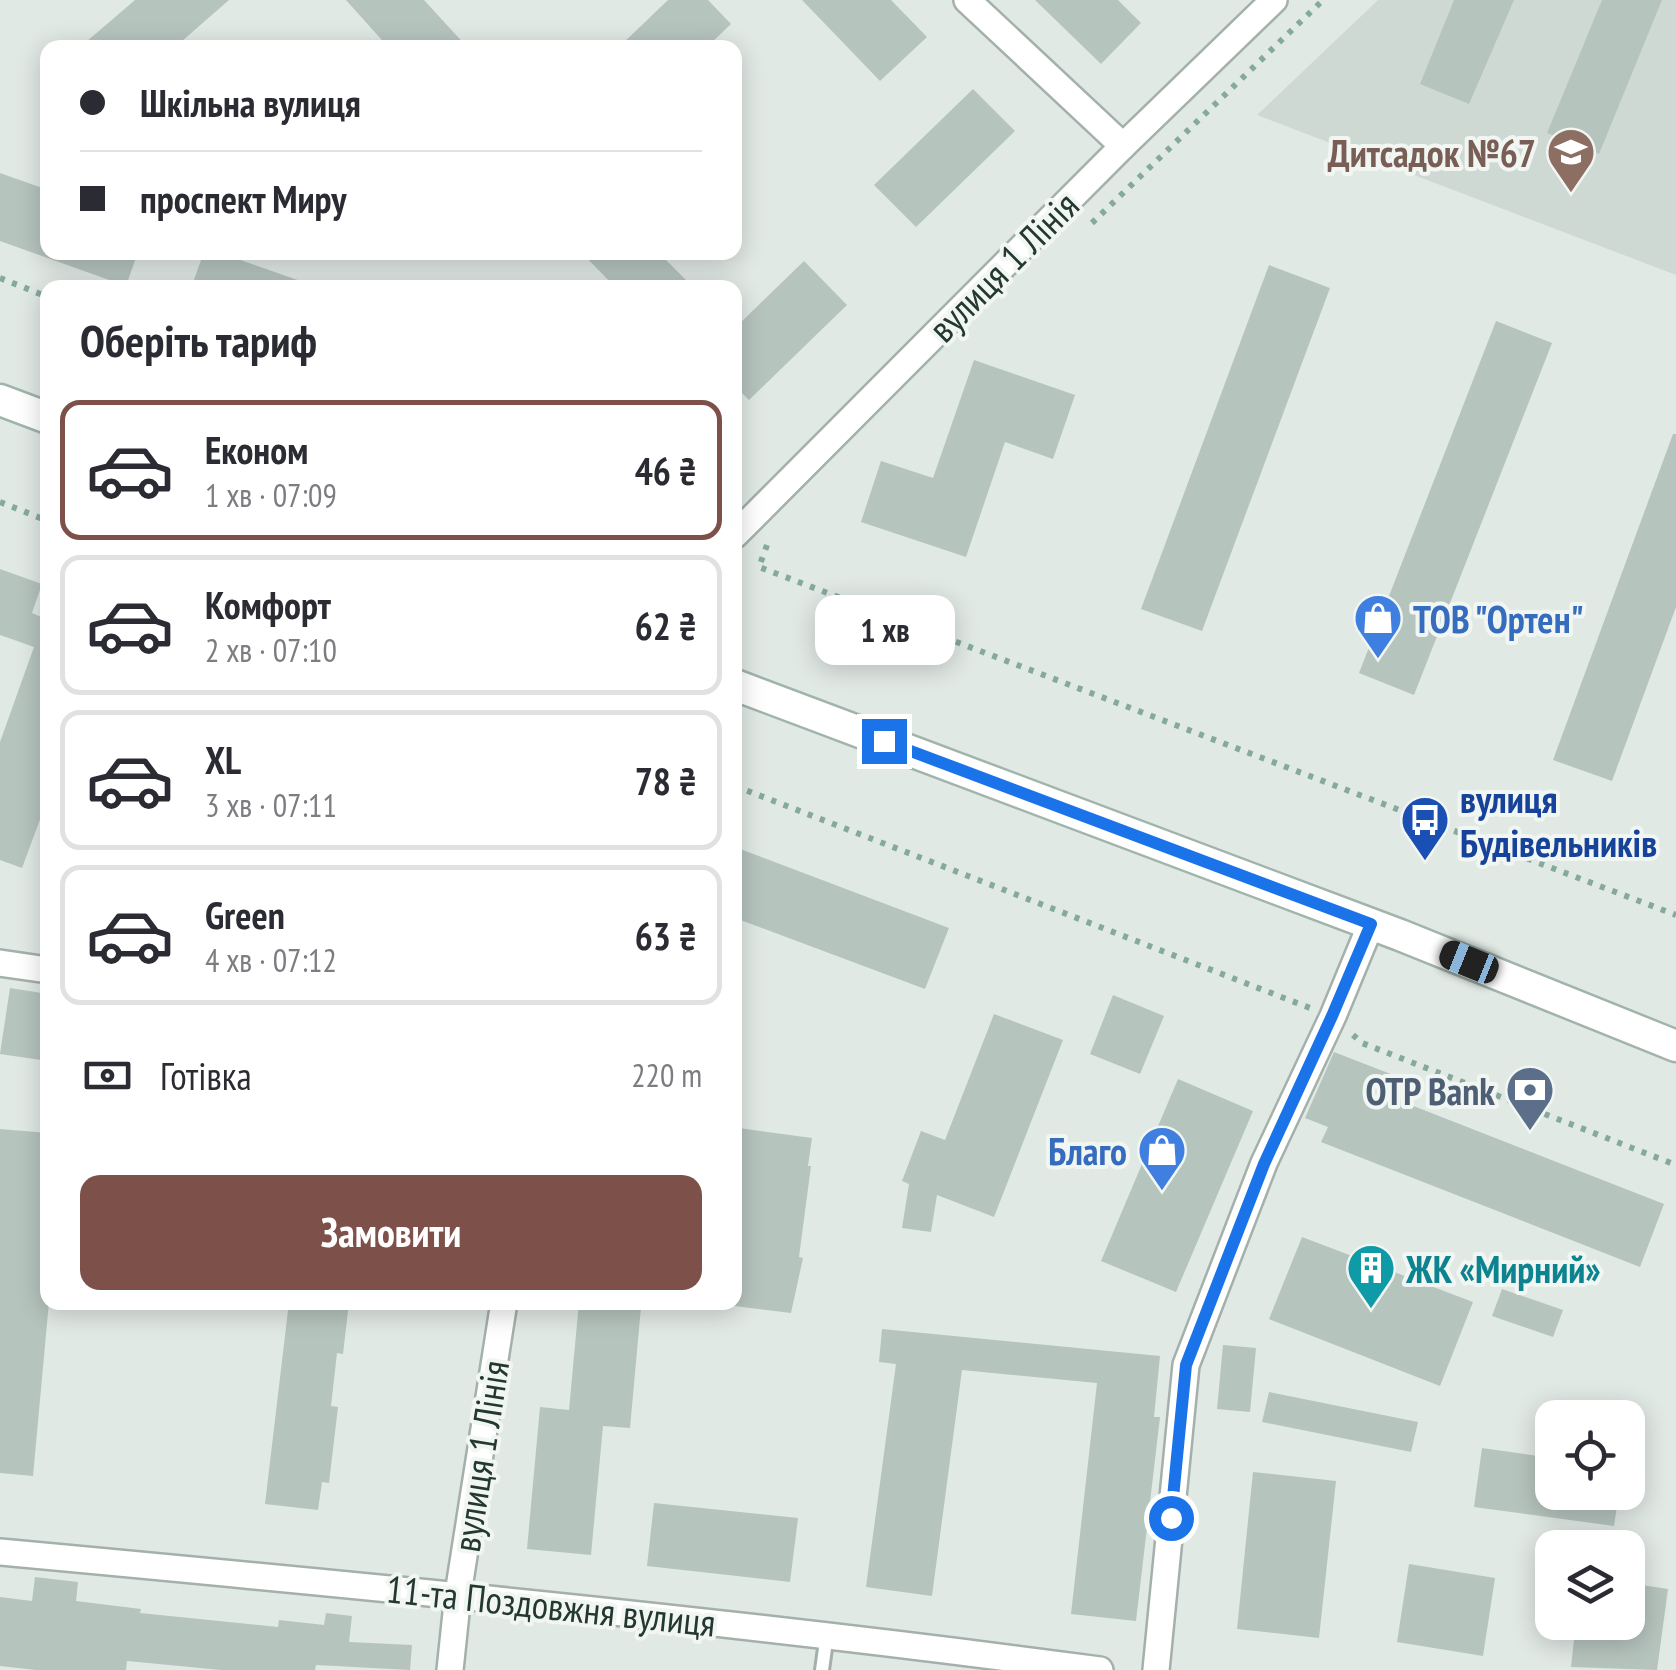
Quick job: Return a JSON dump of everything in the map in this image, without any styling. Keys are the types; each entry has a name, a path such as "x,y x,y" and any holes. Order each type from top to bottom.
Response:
{"main road":[{"path":"0,400 40,415"},
{"path":"742,687 1371,924 1676,1046"}],"street":[{"path":"967,0 1123,146"},
{"name":"вулиця 1 Лінія","path":"742,528 1274,0"},
{"path":"1156,1670 1186,1365 1264,1164 1371,924"},
{"path":"0,963 40,969"},
{"name":"вулиця 1 Лінія","path":"450,1670 458,1594 503,1310"},
{"name":"11-та Поздовжня вулиця","path":"0,1552 458,1594 827,1634 1100,1670"}],"lane":[{"path":"822,1670 827,1634"}],"path":[{"path":"1083,232 1323,0"},
{"path":"0,278 40,294"},
{"path":"0,502 40,518"},
{"path":"780,532 766,546 760,567 1676,915"},
{"path":"742,789 1332,1016 1362,1044 1676,1165"}],"shaded area":[{"name":"Дитсадок №67","path":"1378,0 1676,0 1676,275 1257,115"}],"building":[{"path":"135,0 229,0 183,40 88,40"},
{"path":"346,0 424,0 461,40 382,40"},
{"path":"668,0 708,0 731,24 714,40 626,40"},
{"path":"802,0 891,0 927,37 880,81"},
{"path":"1035,0 1118,0 1141,23 1101,64"},
{"path":"1454,0 1514,0 1469,104 1420,84"},
{"path":"1602,0 1662,0 1599,154 1547,133"},
{"path":"973,89 1015,131 916,227 874,185"},
{"path":"0,173 40,187 40,255 0,241"},
{"path":"53,260 135,260 128,280 109,280"},
{"path":"201,260 241,260 297,280 194,280"},
{"path":"589,260 666,260 686,280 608,280"},
{"path":"804,261 847,305 749,400 742,393 742,321"},
{"path":"1269,265 1330,288 1202,631 1141,609"},
{"path":"1496,321 1552,343 1414,695 1359,673"},
{"path":"974,360 1075,395 1053,459 1005,442 966,557 861,522 881,461 933,478"},
{"path":"1673,434 1676,607 1612,781 1553,760"},
{"path":"0,569 40,583 32,613 40,616 40,820 22,868 0,860 0,742 34,647 0,635"},
{"path":"742,850 949,928 925,989 742,921"},
{"path":"10,988 40,993 40,1060 0,1054"},
{"path":"1113,995 1164,1016 1140,1074 1090,1054"},
{"path":"994,1014 1063,1040 994,1217 937,1195 931,1232 902,1228 909,1184 902,1181 921,1131 945,1140"},
{"path":"1334,1052 1401,1078 1393,1098 1664,1204 1640,1267 1321,1142 1328,1127 1305,1118"},
{"path":"1178,1079 1253,1111 1176,1292 1101,1261"},
{"path":"742,1128 812,1138 799,1257 803,1258 791,1313 742,1307"},
{"path":"0,1129 40,1132 40,1310 48,1310 33,1476 0,1473"},
{"name":"ЖК «Мирний»","path":"1302,1237 1473,1302 1440,1386 1269,1319"},
{"path":"1502,1289 1563,1310 1553,1337 1492,1316"},
{"path":"288,1310 348,1310 343,1354 337,1353 331,1406 338,1407 329,1483 322,1482 318,1510 265,1504"},
{"path":"578,1310 641,1310 630,1428 603,1426 591,1555 527,1549 540,1407 569,1410"},
{"path":"882,1329 1160,1356 1154,1417 1160,1417 1136,1621 1071,1614 1097,1383 962,1370 932,1596 866,1587 896,1364 879,1362"},
{"path":"1223,1345 1256,1348 1250,1412 1217,1409"},
{"path":"1269,1392 1418,1422 1411,1452 1262,1422"},
{"path":"1482,1448 1535,1456 1535,1510 1616,1510 1614,1526 1474,1507"},
{"path":"1253,1472 1336,1481 1319,1638 1237,1629"},
{"path":"654,1503 798,1518 790,1582 647,1566"},
{"path":"1409,1564 1495,1578 1483,1656 1397,1642"},
{"path":"35,1577 78,1582 76,1601 141,1609 140,1613 278,1627 279,1620 324,1625 326,1613 352,1616 349,1642 412,1645 410,1670 316,1665 315,1670 221,1670 127,1661 126,1670 0,1666 0,1597 32,1601"},
{"path":"1645,1586 1668,1589 1657,1670 1571,1667 1574,1640 1645,1640"}],"place":[{"name":"Дитсадок №67","path":"1571,194"},
{"name":"ТОВ \"Ортен\"","path":"1378,660"},
{"name":"вулиця Будівельників","path":"1425,862"},
{"name":"OTP Bank","path":"1530,1132"},
{"name":"Благо","path":"1162,1192"},
{"name":"ЖК «Мирний»","path":"1371,1310"}],"route":[{"path":"884,741 1371,924 1264,1164 1186,1365 1171,1518"}]}
